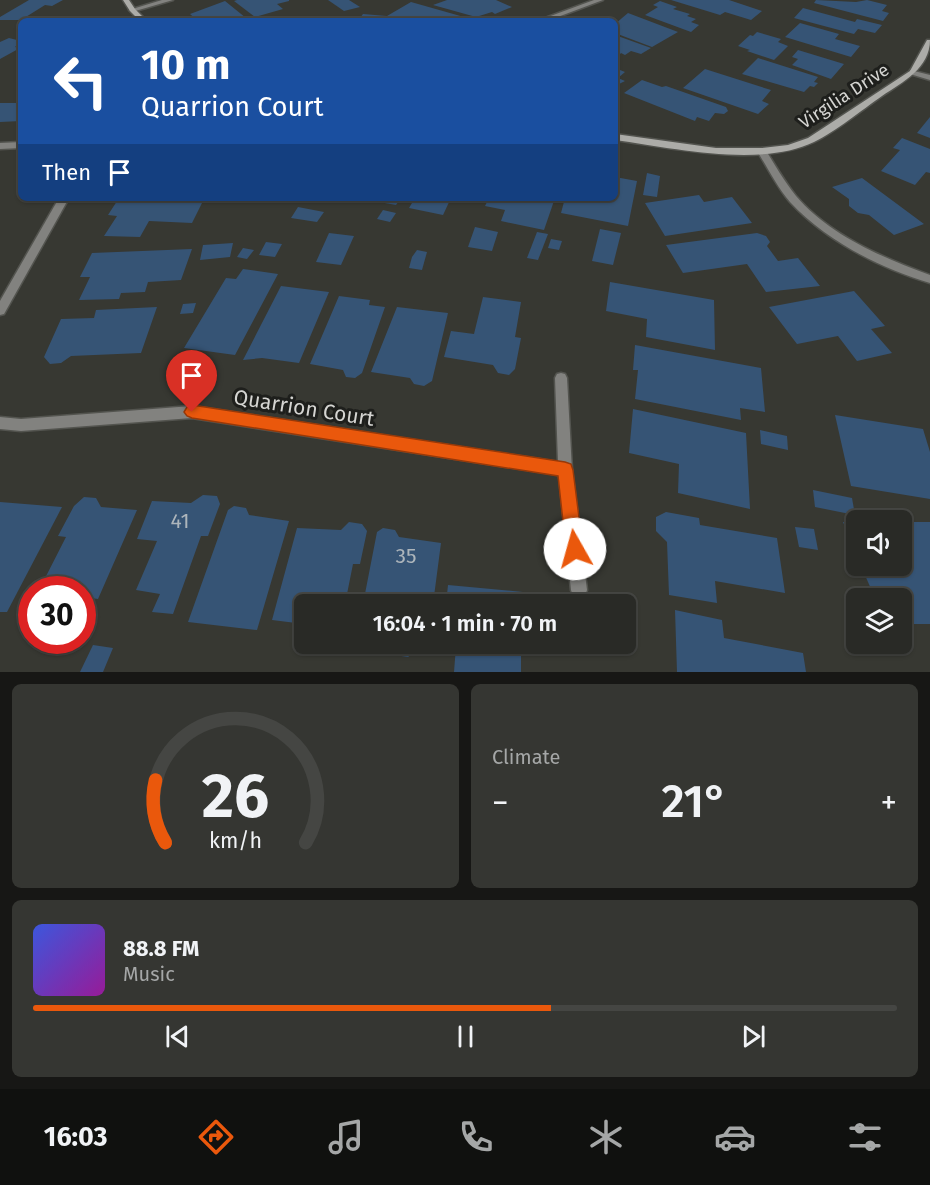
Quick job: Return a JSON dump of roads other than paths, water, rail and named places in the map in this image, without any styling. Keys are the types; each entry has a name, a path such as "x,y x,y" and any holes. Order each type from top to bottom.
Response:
{"street":[{"path":"126,0 141,18"},
{"path":"132,10 170,0"},
{"path":"549,18 600,0"},
{"name":"Virgilia Drive","path":"618,137 716,151 762,151 789,147 811,140 913,72 930,42"},
{"path":"913,72 930,78"},
{"path":"0,146 18,145"},
{"path":"762,151 794,200 814,218 887,262 930,279"},
{"path":"0,311 62,201"},
{"path":"561,378 565,470 579,590"},
{"name":"Quarrion Court","path":"0,423 21,425 192,412 565,470"}]}
